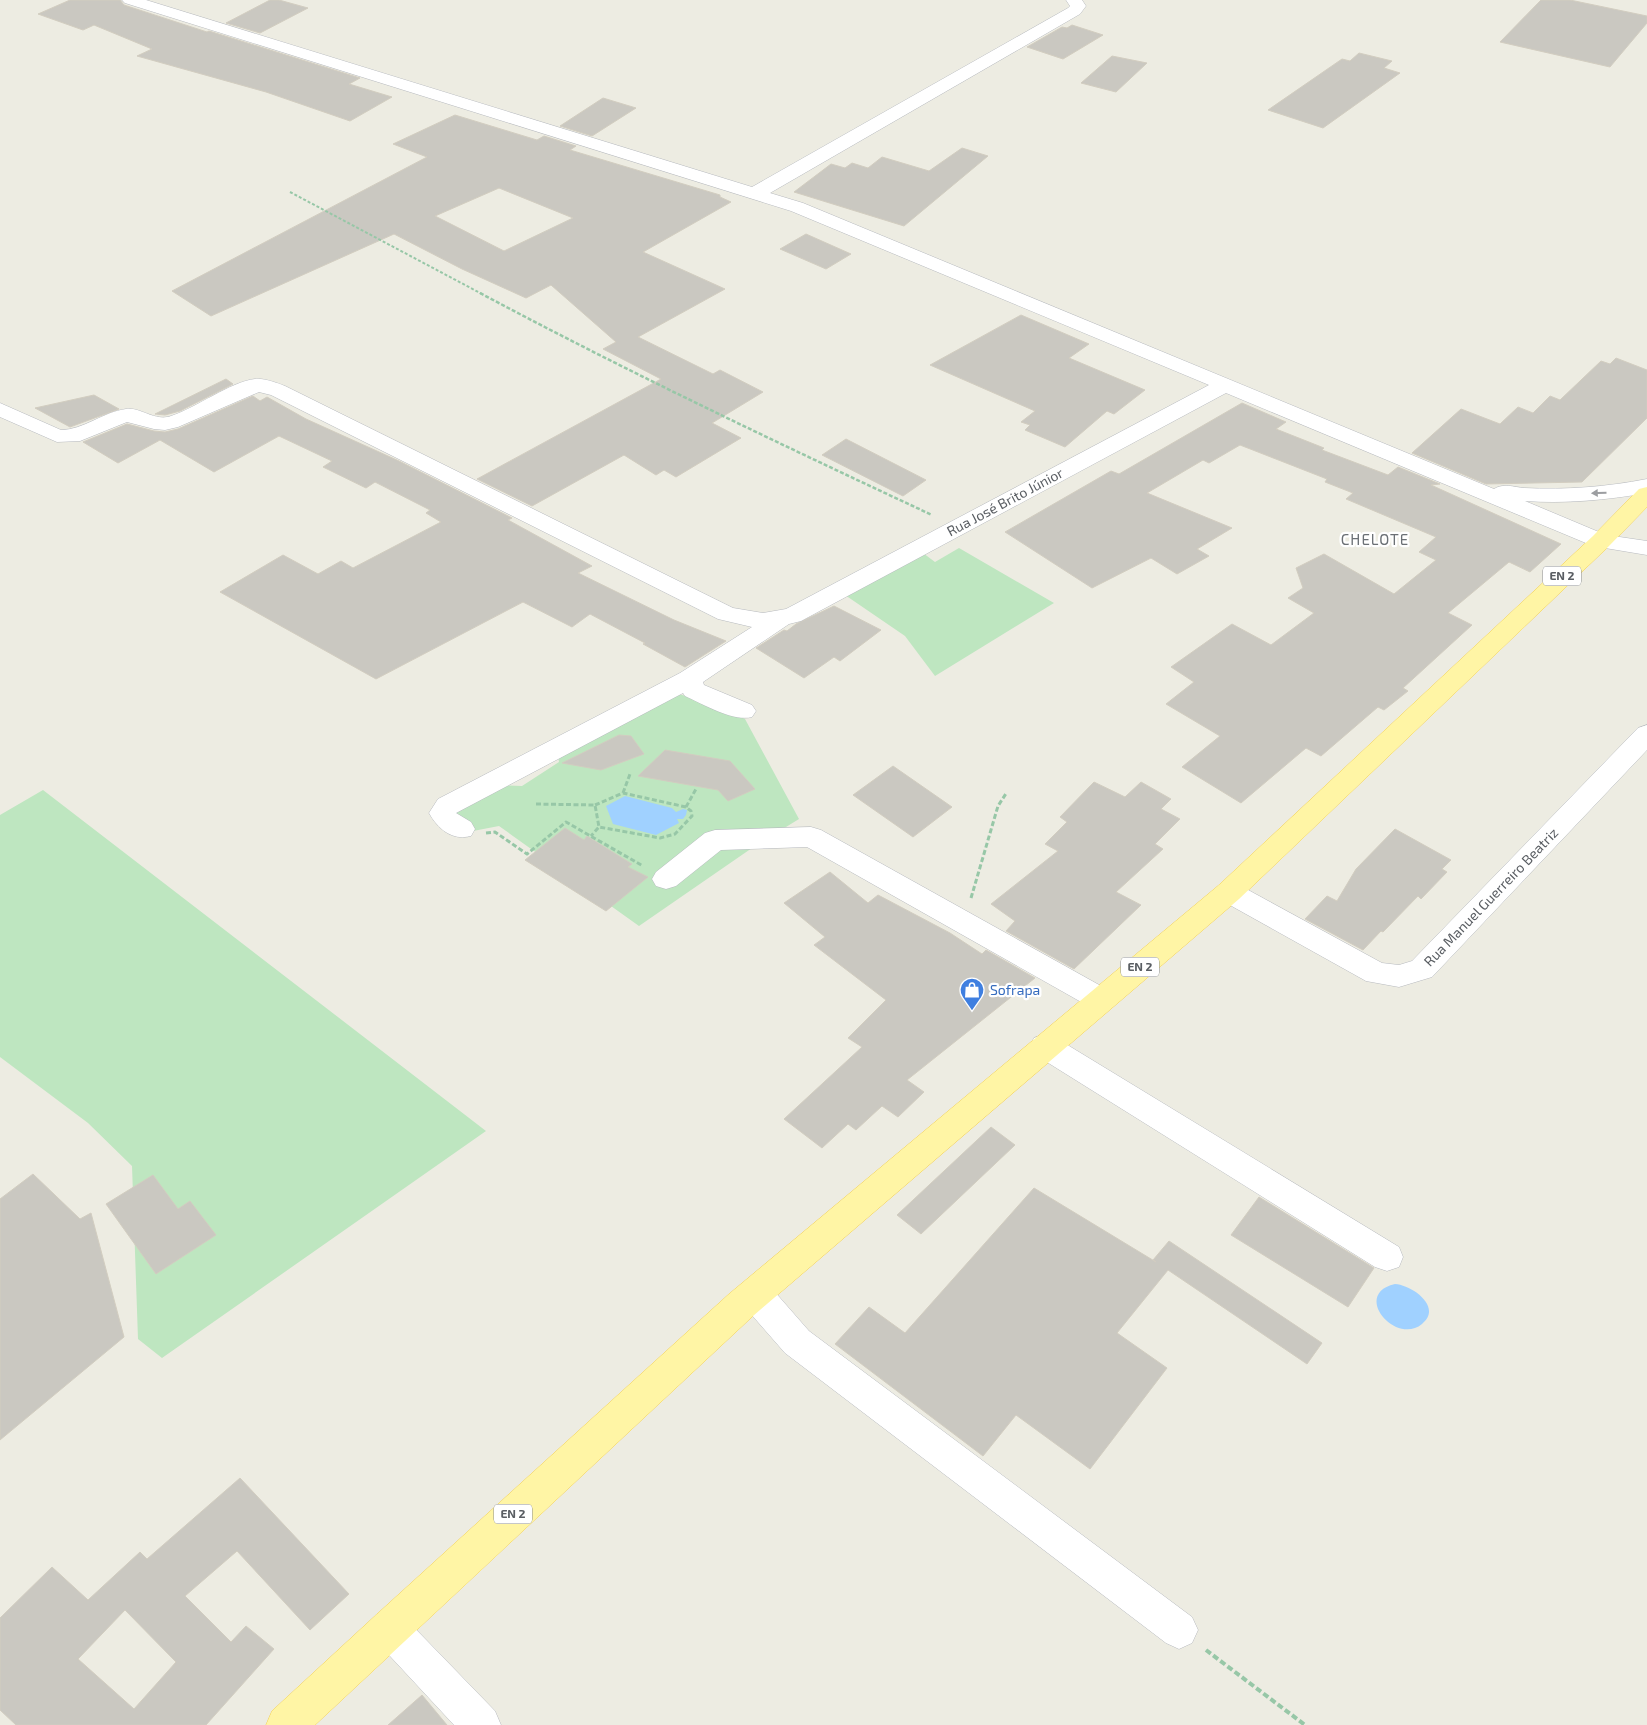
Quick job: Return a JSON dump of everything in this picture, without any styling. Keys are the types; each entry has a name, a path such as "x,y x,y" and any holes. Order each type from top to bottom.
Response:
{"main road":[{"name":"EN 2","path":"286,1725 389,1628 755,1294 1228,892 1601,541 1647,494"}],"street":[{"path":"130,0 797,207 1227,384 1601,541 1647,548"},
{"path":"754,194 1074,11 1078,6 1074,0"},
{"name":"Rua José Brito Júnior","path":"783,618 792,616 1227,384"},
{"path":"0,409 57,436 72,436 128,415 154,423 165,424 178,421 244,389 258,386 268,387 278,390 727,614 763,622 783,618"},
{"path":"1477,488 1516,494 1556,494 1613,492 1647,486"},
{"path":"460,829 446,819 442,813 447,806 689,679 783,618"},
{"path":"689,679 694,690 743,711"},
{"name":"Rua Manuel Guerreiro Beatriz","path":"1228,892 1376,973 1398,976 1422,969 1647,734"},
{"path":"666,879 715,840 811,837 1100,999"},
{"path":"1046,1046 1387,1257"},
{"path":"755,1294 797,1342 1179,1630"},
{"path":"389,1628 481,1725"}],"path":[{"path":"290,192 635,373 928,514 964,525"},
{"path":"623,792 630,774"},
{"path":"686,807 696,789"},
{"path":"536,804 595,805 623,792 686,807 691,811 692,816 674,834 660,838 599,827"},
{"path":"963,923 998,806 1007,792"},
{"path":"595,805 599,827"},
{"path":"460,829 467,835 495,832 527,854 566,822 666,879"},
{"path":"591,836 599,827"},
{"path":"1179,1630 1305,1725"}],"green space":[{"path":"959,548 1054,603 935,676 905,636 845,595 923,553 935,562"},
{"path":"677,694 697,698 745,719 799,819 752,848 639,926 499,826 473,831 449,811 495,785 522,786 559,762 557,748"},
{"path":"43,790 486,1131 162,1358 138,1339 132,1166 88,1123 0,1057 0,815"}],"water":[{"path":"625,796 672,808 676,812 683,809 687,810 686,815 683,819 677,819 679,823 656,835 613,824 606,806"},
{"path":"1395,1284 1409,1288 1423,1298 1429,1311 1428,1317 1422,1324 1412,1329 1401,1328 1390,1324 1382,1316 1377,1307 1377,1298 1382,1289"}],"building":[{"path":"70,0 120,0 124,5 207,32 209,31 360,78 349,84 392,97 350,121 266,92 137,56 152,49 94,25 83,30 38,14"},
{"path":"270,0 279,0 308,8 260,33 226,23"},
{"path":"1541,0 1570,0 1647,16 1647,23 1610,67 1500,42"},
{"path":"1072,25 1103,35 1063,59 1027,47 1062,27 1067,28"},
{"path":"1359,53 1392,61 1384,68 1400,73 1323,128 1268,110 1342,59 1350,61"},
{"path":"1112,56 1147,63 1116,92 1081,83"},
{"path":"603,98 636,108 592,136 560,126"},
{"path":"455,115 537,140 544,136 576,146 570,150 720,195 720,197 731,202 643,252 725,289 638,337 713,374 720,370 763,392 712,423 741,438 676,477 664,470 656,475 624,455 532,506 477,479 661,379 603,349 616,342 551,285 526,298 462,269 394,234 211,316 172,291 427,157 393,144","holes":["499,188 573,218 504,251 435,216"]},
{"path":"962,148 988,156 904,226 794,192 831,164 845,168 852,163 868,168 882,157 929,171"},
{"path":"806,234 851,254 826,269 780,249"},
{"path":"1021,315 1089,344 1069,358 1145,390 1114,414 1107,411 1065,447 1025,430 1030,425 1021,422 1035,411 930,365"},
{"path":"1616,358 1647,370 1647,418 1582,482 1486,484 1412,453 1461,409 1500,424 1518,407 1533,413 1550,396 1560,400 1601,361 1610,364"},
{"path":"226,379 233,384 180,411 165,415 155,414"},
{"path":"94,395 119,409 70,427 35,408"},
{"path":"253,396 260,401 267,397 306,419 399,461 512,518 508,520 592,566 578,573 674,620 726,641 685,667 590,614 572,627 523,602 376,679 220,592 283,555 318,574 341,561 353,568 441,522 426,513 430,510 375,482 366,488 323,467 332,461 279,436 214,472 160,440 118,463 83,442 127,424 154,431 165,432 178,429"},
{"path":"1242,403 1286,422 1276,429 1324,448 1322,450 1388,475 1398,467 1440,484 1431,485 1561,544 1530,572 1509,562 1448,613 1472,625 1403,688 1408,691 1384,710 1378,707 1321,756 1306,748 1241,803 1182,767 1220,736 1166,704 1194,682 1171,667 1232,624 1271,645 1314,613 1288,598 1303,588 1296,568 1324,554 1394,594 1436,560 1419,552 1436,537 1346,499 1353,493 1325,482 1327,479 1240,445 1209,463 1203,460 1147,493 1232,528 1197,549 1209,556 1177,574 1151,558 1092,588 1005,532 1111,471 1119,474"},
{"path":"846,439 926,480 903,496 822,455"},
{"path":"834,606 881,630 840,661 834,657 804,678 756,648 784,630 787,631 796,624"},
{"path":"619,735 631,736 644,754 601,770 562,763"},
{"path":"665,750 730,761 755,789 728,801 718,790 638,776"},
{"path":"893,766 952,807 913,837 853,795"},
{"path":"1094,782 1125,797 1141,782 1171,799 1161,809 1180,819 1155,844 1163,849 1116,892 1141,905 1074,969 1006,931 1015,921 991,904 1058,851 1045,844 1067,822 1060,817"},
{"path":"565,828 584,840 587,836 632,864 628,867 648,877 606,911 525,860"},
{"path":"1395,829 1451,860 1442,869 1447,872 1421,899 1418,896 1363,950 1305,919 1327,896 1337,901 1356,869"},
{"path":"830,872 868,903 878,895 950,933 982,954 986,950 1035,978 907,1080 924,1092 898,1117 882,1106 856,1130 848,1124 822,1148 784,1119 862,1047 848,1038 886,1000 814,945 825,937 784,903"},
{"path":"991,1127 1015,1145 921,1234 897,1215"},
{"path":"33,1174 80,1219 91,1213 124,1337 0,1440 0,1199"},
{"path":"153,1175 178,1209 190,1201 216,1235 156,1274 106,1204"},
{"path":"1034,1188 1156,1262 1153,1260 1169,1241 1322,1343 1307,1364 1168,1270 1117,1333 1167,1368 1090,1469 1016,1415 983,1456 835,1344 869,1307 905,1333"},
{"path":"1259,1197 1374,1268 1348,1307 1231,1235"},
{"path":"240,1478 349,1594 310,1630 237,1551 185,1596 231,1642 246,1626 274,1649 206,1725 16,1725 0,1710 0,1618 52,1567 88,1600 140,1552 147,1559","holes":["125,1610 176,1662 134,1709 78,1659"]},
{"path":"422,1695 447,1725 388,1725"}],"place":[{"name":"Sofrapa","path":"972,1011"}],"district":[{"name":"CHELOTE","path":"1375,540"}]}
